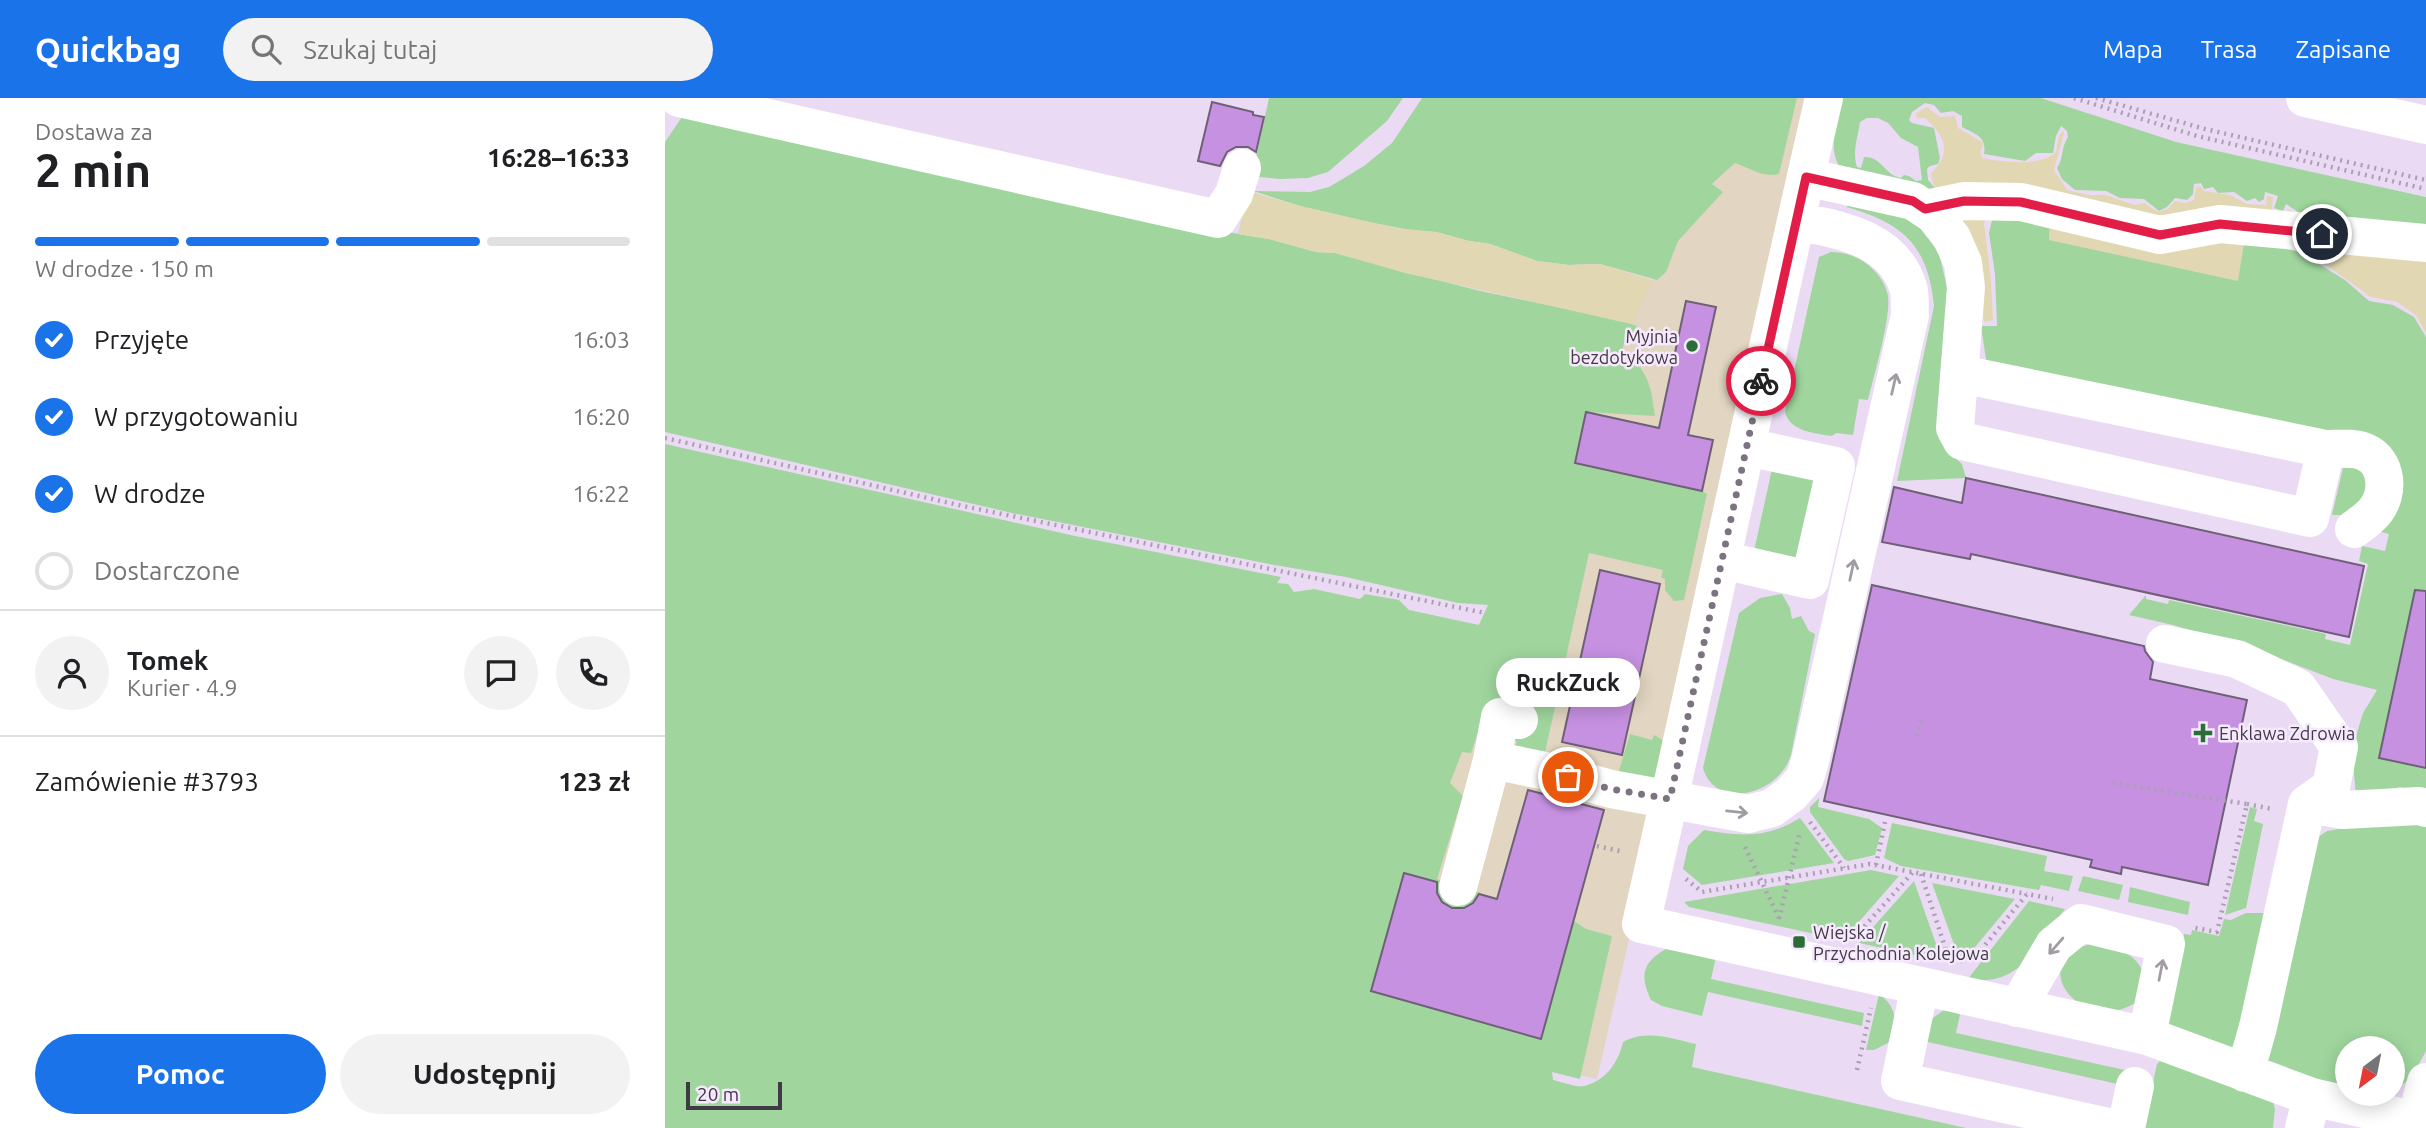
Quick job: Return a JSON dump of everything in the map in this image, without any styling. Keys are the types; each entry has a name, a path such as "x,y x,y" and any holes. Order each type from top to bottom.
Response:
{"street":[{"path":"679,98 1218,219 1234,194 1242,168"},
{"path":"1824,98 1641,924 2147,1037 2245,1073 2308,1112 2421,1122 2426,1082"},
{"path":"2305,98 2426,125"},
{"path":"1806,177 1913,201 1934,215 1952,238 1963,263 1966,287 1955,428 1962,441 2371,532 2370,517 2382,500 2385,485 2382,470 2372,456 2362,450 2326,449 1961,374"},
{"path":"1925,209 1964,201 2021,202 2160,235 2220,224 2426,243"},
{"path":"1492,760 1611,789 1748,814 1772,808 1791,794 1805,778 1910,315 1909,288 1897,264 1882,248 1863,238 1796,221"},
{"path":"1722,560 1810,580 1836,466 1747,447"},
{"path":"2310,518 2326,449"},
{"path":"2165,644 2237,659 2298,688 2339,747 2331,787 2307,804 2245,1073"},
{"path":"1458,887 1492,760 1500,717 1519,720"},
{"path":"2307,804 2343,810 2419,806 2426,808"},
{"path":"2017,1007 2054,946 2081,923 2114,930 2166,944 2147,1037"},
{"path":"1920,986 1900,1081 1993,1115 2113,1128"},
{"path":"2126,1128 2135,1086"}],"path":[{"path":"2074,98 2197,136 2426,189"},
{"path":"2096,98 2205,129 2426,180"},
{"path":"665,438 963,506 1485,613"},
{"path":"1917,736 1922,718"},
{"path":"2113,783 2249,805 2217,932 2183,926"},
{"path":"1804,813 1844,868"},
{"path":"1876,865 1885,822"},
{"path":"1776,925 1801,826"},
{"path":"1743,843 1784,927"},
{"path":"1702,892 1870,864 2062,901"},
{"path":"1854,939 1913,872"},
{"path":"1921,874 1949,961"},
{"path":"1970,964 2027,894"}],"shaded area":[{"path":"1740,98 1822,98 1597,1079 1303,1015 1305,968 1735,117"}],"green space":[{"path":"1269,98 1403,98 1387,121 1328,172 1308,178 1280,179 1252,176"},
{"path":"1422,98 1797,98 1779,174 1762,174 1735,163 1712,184 1723,192 1678,241 1666,272 1657,280 1600,264 1568,265 1537,261 1490,244 1436,232 1368,222 1300,206 1253,191 1310,192 1329,187 1364,166 1392,143"},
{"path":"1842,98 2041,98 2176,142 2426,197 2426,238 2298,212 2286,204 2283,211 2274,208 2278,196 2265,192 2264,199 2259,202 2255,198 2247,201 2234,192 2218,193 2213,187 2204,189 2201,183 2194,184 2193,194 2187,200 2175,198 2159,211 2144,199 2120,198 2106,191 2075,190 2062,179 2057,168 2068,137 2067,131 2061,126 2053,153 2036,153 2025,161 1984,154 1982,139 1962,127 1962,116 1953,111 1941,113 1934,105 1925,103 1912,112 1909,120 1934,128 1940,158 1938,164 1927,169 1928,180 1935,188 1930,193 1842,171 1837,162 1834,144","holes":["1867,118 1878,118 1888,123 1901,138 1918,147 1922,180 1916,181 1904,175 1901,178 1895,176 1870,157 1864,157 1861,168 1857,167 1855,150 1860,122"]},
{"path":"686,111 1033,186 1316,252 1335,253 1480,291 1621,320 1637,326 1624,343 1621,357 1632,365 1637,364 1645,376 1655,416 1586,412 1575,463 1707,494 1684,600 1674,601 1665,590 1665,579 1661,578 1663,570 1589,553 1544,757 1618,774 1630,734 1652,740 1654,735 1666,742 1659,775 1637,780 1615,778 1612,783 1558,769 1540,760 1535,754 1518,749 1508,729 1517,731 1519,720 1515,710 1500,706 1486,708 1471,753 1462,752 1450,783 1463,796 1437,879 1481,893 1478,899 1482,905 1494,905 1497,899 1574,921 1586,929 1612,936 1580,1079 1552,1072 1553,1080 1578,1086 1593,1083 1610,1069 1623,1042 1641,1036 1659,1036 1696,1044 1692,1067 1966,1128 665,1128 665,444 1075,536 1281,577 1277,583 1288,584 1294,592 1314,589 1360,599 1365,594 1399,600 1409,610 1479,625 1488,605 1458,603 1346,577 1012,513 665,432 665,142"},
{"path":"1850,205 1911,219 1927,234 1940,257 1949,297 1952,455 1962,464 1966,478 1897,481 1934,306 1931,285 1919,252 1909,240 1883,221 1846,207"},
{"path":"1992,220 2261,241 2301,253 2345,280 2369,301 2393,305 2414,317 2426,337 2426,793 2400,787 2356,797 2352,749 2363,713 2377,690 2333,679 2263,652 2129,615 2146,595 2146,599 2168,604 2169,600 2326,634 2325,639 2350,645 2368,564 2359,561 2362,546 2385,551 2389,534 2374,530 2391,473 1987,366 1981,326 1997,326 1995,274 1989,233"},
{"path":"1831,252 1850,255 1867,264 1881,278 1888,296 1887,318 1878,362 1868,400 1859,399 1853,435 1836,433 1832,436 1798,428 1792,424 1785,412 1819,257"},
{"path":"2345,459 2365,463 2374,486 2353,515 2332,515"},
{"path":"1772,469 1809,475 1815,483 1796,558 1754,551"},
{"path":"1782,594 1790,608 1792,619 1801,616 1809,631 1815,634 1791,755 1774,780 1761,788 1747,793 1720,790 1710,781 1703,768 1739,613 1760,598"},
{"path":"1819,798 1818,807 1869,819 1882,828 1875,855 1848,861 1844,859 1810,812 1810,807"},
{"path":"2250,807 2257,809 2254,821 2263,824 2246,908 2225,915"},
{"path":"1800,818 1834,863 1702,885 1683,869 1688,846 1704,830 1730,834 1764,833"},
{"path":"2386,821 2426,823 2426,1051 2412,1077 2405,1083 2405,1036 2335,1036 2335,1085 2270,1066 2265,1053 2311,842 2327,831"},
{"path":"1892,823 2047,856 2044,871 2073,876 2069,891 2041,885 2039,890 1901,866 1884,858"},
{"path":"1871,870 1899,876 1843,940 1689,907 1684,902"},
{"path":"2083,876 2123,885 2119,900 2078,891"},
{"path":"1914,881 1942,961 1859,943"},
{"path":"1932,883 2015,899 1961,964"},
{"path":"2130,887 2190,902 2188,915 2128,902"},
{"path":"2029,901 2065,909 2023,964 1997,978 1967,980"},
{"path":"2246,913 2269,913 2232,1053 2167,1024 2166,1019 2184,934 2191,935 2192,930 2219,936 2224,919 2231,920"},
{"path":"2090,944 2122,951 2140,965 2144,974 2135,1003 2115,1011 2096,1010 2080,1004 2067,993 2061,979 2062,965 2071,953"},
{"path":"1666,949 1716,957 1711,979 1864,1013 1862,1026 1708,992 1702,1016 1662,1006 1651,1000 1644,976 1652,959"},
{"path":"1879,994 1893,1010 1895,1023 1888,1043 1874,1050 1866,1050"},
{"path":"1944,1010 1961,1010 1956,1033 2125,1070 2122,1085 1923,1041 1930,1020"},
{"path":"2160,1061 2272,1098 2275,1109 2273,1128 2143,1128 2157,1064"}],"sand":[{"path":"1927,107 1940,117 1955,116 1958,128 1984,143 1980,152 1982,158 2031,162 2049,157 2056,152 2059,135 2063,131 2054,170 2067,190 2088,195 2106,195 2134,205 2144,203 2158,212 2168,209 2175,201 2185,203 2194,200 2196,187 2200,186 2204,191 2230,195 2247,204 2266,205 2267,196 2273,197 2272,210 2288,209 2299,215 2426,239 2426,333 2416,315 2397,302 2371,297 2301,247 2245,237 2238,281 2049,240 2050,219 2001,213 1984,222 1993,320 1984,322 1981,306 1932,180 1931,173 1942,158 1944,144 1925,118 1917,118 1916,113"},
{"path":"1248,191 1396,228 1436,232 1490,244 1537,261 1568,265 1600,264 1653,280 1631,324 1405,273 1335,253 1316,252 1238,234"}],"building":[{"path":"1212,102 1264,117 1256,152 1248,147 1236,147 1227,152 1220,166 1198,161"},
{"path":"1686,301 1716,307 1688,435 1713,440 1702,491 1575,463 1586,412 1659,428"},
{"path":"1966,478 2364,566 2349,637 1971,554 1970,559 1882,542 1894,487 1962,503"},
{"path":"1600,570 1660,584 1622,755 1562,742"},
{"path":"1872,585 2144,646 2153,662 2150,679 2247,700 2208,885 2122,867 2121,874 2090,867 2092,860 1824,801"},
{"path":"2415,590 2426,591 2426,768 2379,758"},
{"path":"1528,790 1604,810 1541,1039 1371,991 1404,873 1437,882 1437,893 1442,902 1452,908 1464,908 1473,903 1479,894 1497,899"}],"way so far":[{"path":"1568,777 1611,789 1670,799 1761,381"}],"place":[{"name":"Myjnia bezdotykowa","path":"1692,346"},
{"name":"Enklawa Zdrowia","path":"2203,733"},
{"name":"RuckZuck","path":"1568,777"},
{"name":"Wiejska / Przychodnia Kolejowa","path":"1799,942"}],"route":[{"path":"1761,381 1806,177 1913,201 1925,209 1964,201 2021,202 2160,235 2220,224 2322,234"}]}
